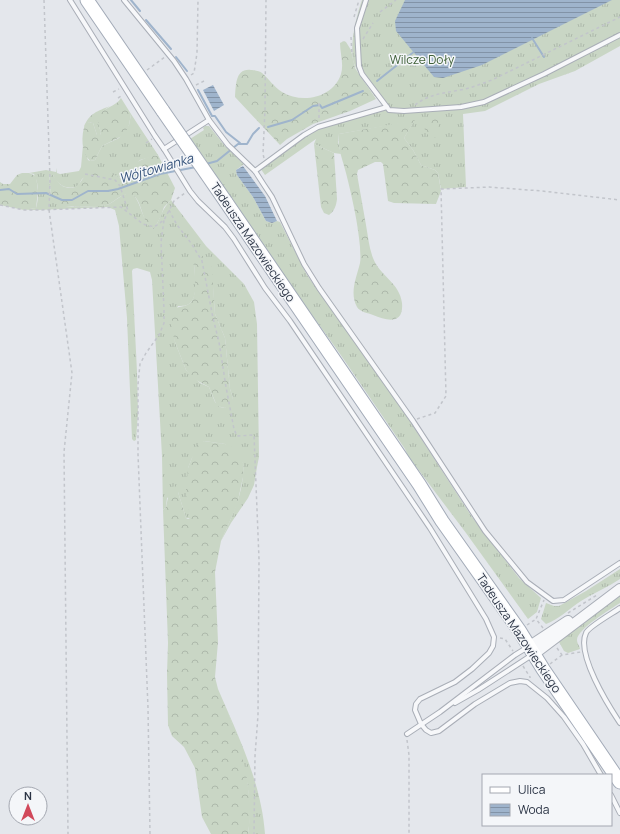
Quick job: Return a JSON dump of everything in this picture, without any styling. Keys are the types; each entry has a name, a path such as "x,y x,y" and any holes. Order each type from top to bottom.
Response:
{"main road":[{"name":"Tadeusza Mazowieckiego","path":"87,0 419,484 442,521 536,648 620,767"},
{"name":"Tadeusza Mazowieckiego","path":"536,648 543,669 620,782"}],"street":[{"path":"536,648 620,589"}],"lane":[{"path":"70,0 190,191 198,201 225,227 234,239 265,288 294,327 430,528 486,619 494,637 493,646 489,653 455,682 420,699 414,710 421,724 431,733 439,732 475,704 510,683 520,681 527,682 547,698 564,717 583,744 600,774"},
{"path":"124,0 169,55 191,87 209,120 228,145 253,170 272,197 293,243 316,282 413,421 485,531 527,582 553,601 564,600 620,563"},
{"path":"366,0 357,28 359,66 362,74 389,110 404,112 461,107 484,102 544,74 620,35"},
{"path":"253,170 318,127 387,108"},
{"path":"164,149 209,120"},
{"path":"620,608 586,632 583,642 584,652 588,662 603,694 620,723"},
{"path":"440,712 516,655 536,648"},
{"path":"407,734 440,712 478,690 536,648"},
{"path":"612,797 620,813"}],"path":[{"path":"44,0 50,179 49,210 72,373 64,452 68,834"},
{"path":"186,79 194,73 197,53 198,0"},
{"path":"253,170 265,159 262,154 265,109 266,0"},
{"path":"353,23 359,0"},
{"path":"380,12 396,0"},
{"path":"404,112 431,95 477,86 620,17"},
{"path":"358,47 373,24"},
{"path":"362,30 368,31"},
{"path":"352,31 351,39 353,59"},
{"path":"145,71 169,55"},
{"path":"191,87 204,81"},
{"path":"423,99 423,104"},
{"path":"318,127 319,103"},
{"path":"85,174 115,180 120,186 128,212"},
{"path":"413,421 435,413 446,396 441,189 464,187 496,188 620,200"},
{"path":"150,834 147,700 138,454 138,384 140,364 164,324 161,242 164,220 174,201 190,191"},
{"path":"0,205 24,210 115,206 121,207 149,227 154,227 164,220"},
{"path":"169,210 177,225 191,243 202,261 219,342 234,430 237,436 254,435 259,559 258,715 255,756 254,834"},
{"path":"567,614 601,593"},
{"path":"407,734 409,755 409,834"}],"green space":[{"name":"Wilcze Doły","path":"362,0 620,0 620,46 575,71 539,84 485,111 463,114 466,187 441,189 438,173 435,170 421,165 413,150 404,138 414,121 339,134 338,142 341,154 334,153 314,144 316,139 265,175 258,165 311,129 387,107 372,93 355,66 353,60 352,46 354,30"},
{"path":"344,41 351,50 355,68 376,99 350,111 313,124 287,139 280,145 235,97 237,79 242,72 246,70 261,72 279,90 290,96 307,98 324,93 331,89 341,74 342,62 340,43"},
{"path":"121,98 131,114 129,125 124,135 102,146 95,160 90,161 83,149 85,124 89,122 93,123 97,135 100,135 101,132 98,124 98,118 100,114 104,110 113,106"},
{"path":"110,106 101,114 99,121 101,132 100,135 97,135 93,123 89,122 84,127 91,116 98,111"},
{"path":"131,114 158,155 140,160 123,178 98,168 82,179 78,186 70,188 57,182 53,175 49,175 51,196 66,206 75,207 100,206 109,204 122,195 131,194 137,200 146,221 154,229 165,207 171,200 206,246 244,284 254,302 257,324 259,457 254,485 248,498 221,541 237,503 243,473 243,463 225,444 204,441 192,458 188,468 190,518 186,518 178,492 167,498 166,507 163,510 162,456 152,280 150,272 137,268 133,269 132,271 138,412 136,440 134,441 132,439 127,318 119,226 115,210 108,207 24,210 36,208 38,200 38,186 36,178 34,174 29,173 46,170 56,172 56,168 57,173 60,174 79,171 81,167 83,145 88,160 95,160 102,146 119,138 129,125","holes":["194,261 213,287 215,314 225,338 230,389 233,398 225,408 220,407 215,402 209,387 200,383 186,370 175,342 172,318 178,306 187,305 193,300 195,290"]},
{"path":"438,117 439,137 431,138 427,134 423,124 423,119"},
{"path":"415,120 404,138 413,150 421,165 435,170 438,173 441,191 436,204 394,203 388,201 383,164 381,162 375,162 358,170 357,174 372,254 376,264 394,284 402,303 400,315 394,320 389,320 358,309 355,302 354,290 360,261 360,247 358,229 340,149 339,134"},
{"path":"205,126 209,126 225,146 244,164 236,170 237,175 253,197 266,221 272,223 277,221 280,222 307,275 400,406 472,517 519,578 541,598 537,612 528,619 408,456 405,449 338,351 270,257 190,139 204,130 203,128"},
{"path":"314,144 334,153 337,199 335,208 329,215 324,213 321,207"},
{"path":"158,155 175,188 171,200 164,207 154,229 147,223 136,198 130,194 126,194 109,204 99,206 60,206 51,196 49,173 62,186 71,188 78,185 90,170 95,168 103,168 116,176 123,178 140,160"},
{"path":"29,173 36,176 38,191 36,208 24,210 0,205 0,182 3,184 10,184 17,175"},
{"path":"198,253 207,259 212,268 215,314 225,338 230,389 233,398 230,405 225,408 217,406 209,387 194,379 186,370 172,330 172,310 190,303 193,299 195,288 194,255"},
{"path":"204,441 225,444 234,448 241,456 243,463 243,477 237,505 221,541 215,572 218,642 215,677 218,689 239,743 246,772 250,803 248,834 211,834 202,817 195,768 184,747 172,736 168,725 168,643 163,510 166,507 170,488 175,486 186,518 190,518 186,490 188,468 197,445"},
{"path":"620,569 620,579 581,601 560,617 546,624 541,619 546,603 559,606"},
{"path":"620,594 620,603 588,625 578,635 577,641 580,649 568,653 564,651 559,642 597,610"},
{"path":"228,712 241,741 252,772 260,802 265,834 248,834 248,787 242,757"}],"water":[{"path":"405,0 612,0 482,65 443,78 434,77 396,31 395,21"},
{"path":"213,85 224,105 214,111 203,90"},
{"path":"243,166 265,196 277,221 272,223 266,221 253,197 237,175 236,170"}],"waterway":[{"path":"131,0 140,11"},
{"path":"146,20 171,49"},
{"path":"532,38 544,57"},
{"name":"Wójtowianka","path":"377,81 415,51"},
{"path":"176,57 187,71"},
{"path":"198,90 212,116 215,116 226,132 240,143"},
{"name":"Wójtowianka","path":"268,127 292,120 313,106 320,105 322,108 363,91"},
{"name":"Wójtowianka","path":"206,164 217,161 238,144 247,144 259,128"},
{"name":"Wójtowianka","path":"0,190 9,189 17,194 46,193 62,200 72,200 88,191 108,191 118,189 160,174 196,167"}]}
